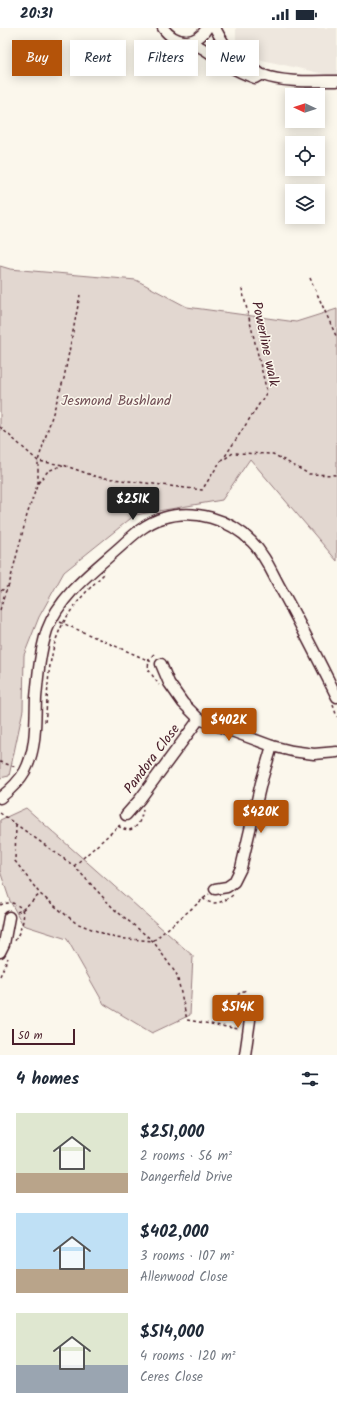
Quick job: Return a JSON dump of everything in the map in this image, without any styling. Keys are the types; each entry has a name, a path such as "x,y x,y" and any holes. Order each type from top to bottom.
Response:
{"street":[{"path":"163,28 168,35 180,40"},
{"path":"192,40 199,37 207,28"},
{"path":"215,28 224,45 231,53 257,71 260,75 282,80 337,81"},
{"path":"198,45 230,67 245,75 255,78 260,75"},
{"path":"0,798 17,783 25,770 33,748 40,656 48,630 61,603 72,591 140,529 164,518 192,515 221,521 238,530 259,550 293,611 335,701"},
{"path":"161,664 169,683 183,703 199,719 272,746 292,751 314,754 337,752"},
{"name":"Pandora Close","path":"126,815 140,799 199,719"},
{"path":"215,889 227,887 234,882 241,868 261,783 272,746"},
{"path":"0,952 4,944 8,917"},
{"path":"245,1055 250,1020 248,1004"}],"path":[{"path":"310,278 337,338"},
{"name":"Powerline walk","path":"63,465 97,477 202,490 267,392 242,289"},
{"path":"0,610 9,585 27,515 38,483 38,461 64,378 80,295"},
{"path":"0,427 38,461 63,465"},
{"path":"220,462 233,453 273,454 309,474 337,475"},
{"path":"38,483 48,471 63,465"},
{"path":"63,624 70,610 108,571"},
{"path":"5,593 1,591 9,585"},
{"path":"53,618 63,624 148,660"},
{"path":"335,701 337,716"},
{"path":"0,762 25,770"},
{"path":"0,813 74,866 114,909 153,941 177,975 187,1020 240,1029 241,1025"},
{"path":"16,824 15,862 40,894 76,923 115,938 153,941 215,889"},
{"path":"74,866 120,825"},
{"path":"203,898 208,902 219,902 233,896 238,891"},
{"path":"8,917 22,910 40,894"},
{"path":"0,905 12,903 17,905 22,910"},
{"path":"242,1021 234,1008 234,1003 236,996 240,992 247,990"}],"shaded area":[{"path":"236,28 337,28 337,77 259,59 259,40 236,40"}],"green space":[{"name":"Jesmond Bushland","path":"0,266 10,269 136,280 187,307 296,322 337,309 337,561 250,459 222,500 135,515 64,572 39,617 24,655 23,710 9,776 0,778"},
{"path":"26,808 193,956 190,1015 152,1033 104,1004 67,939 23,925 10,901 0,871 0,820"}]}
